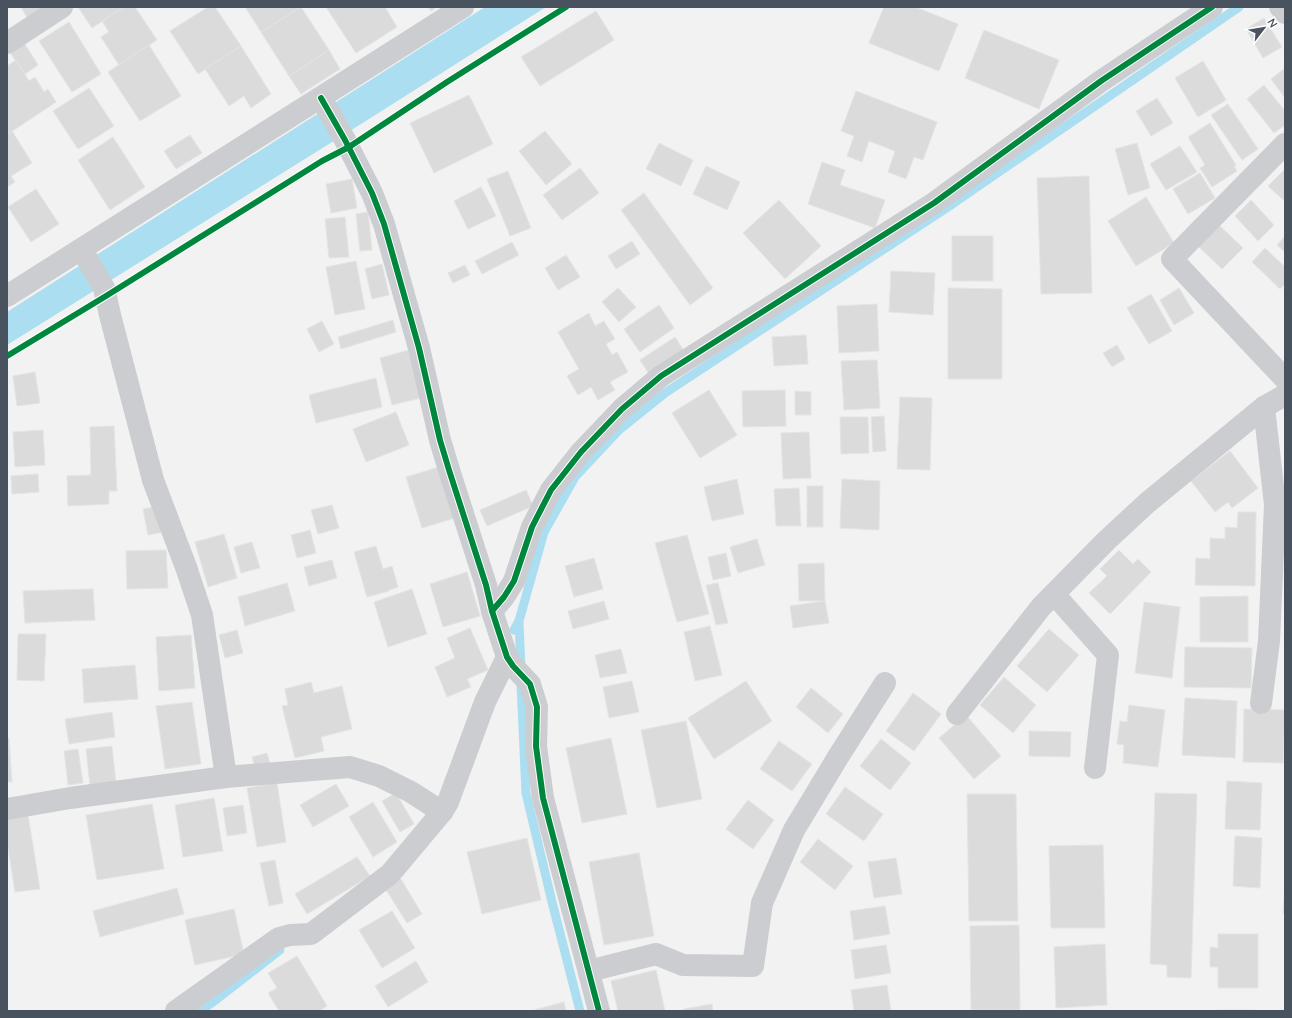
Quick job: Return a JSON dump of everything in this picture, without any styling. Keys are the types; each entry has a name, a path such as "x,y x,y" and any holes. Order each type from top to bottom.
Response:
{"street":[{"path":"7,43 62,7"},
{"path":"7,296 84,253 324,102 463,7"},
{"path":"492,610 504,597 514,581 532,527 551,490 581,452 622,409 661,376 934,203 1102,81 1212,7"},
{"path":"1280,7 1285,13"},
{"path":"324,102 372,192 384,224 419,348 442,448 486,585 492,610 510,661 530,684 537,707 536,746 543,798 599,1011"},
{"path":"1285,144 1172,259 1285,379"},
{"path":"84,253 104,288 153,480 186,567 202,615 226,777"},
{"path":"957,714 1042,607 1106,541 1147,503 1264,407 1285,395"},
{"path":"1261,702 1277,640 1275,505 1264,407"},
{"path":"1054,594 1108,655 1095,768"},
{"path":"176,1011 279,938 311,934 390,874 435,807 448,802 485,702 510,661"},
{"path":"589,971 656,954 683,964 753,966 762,903 794,830 885,683"},
{"path":"7,809 70,798 226,777 350,767 379,776 435,807"}],"water":[{"path":"485,7 546,7 7,345 7,312"}],"building":[{"path":"21,7 46,7 28,19"},
{"path":"78,7 124,7 92,28"},
{"path":"124,7 135,7 157,40 119,65 101,37 109,32 102,21"},
{"path":"208,7 215,7 241,46 198,74 170,31"},
{"path":"245,7 301,7 261,32"},
{"path":"301,7 329,50 289,76 261,32"},
{"path":"326,7 385,7 397,27 356,53"},
{"path":"428,7 437,7 431,11"},
{"path":"884,7 915,7 958,24 939,71 869,43"},
{"path":"596,11 614,40 540,86 521,57"},
{"path":"1264,18 1282,47 1263,58 1246,29"},
{"path":"69,22 101,74 72,92 39,41"},
{"path":"984,30 1059,60 1039,109 965,78"},
{"path":"23,41 38,65 25,74 9,51"},
{"path":"149,45 181,96 140,121 108,72"},
{"path":"241,46 271,94 251,108 244,96 229,106 205,69"},
{"path":"329,50 340,69 301,94 289,76"},
{"path":"16,60 29,81 35,77 44,92 48,89 56,102 8,134 7,66"},
{"path":"1203,61 1226,100 1198,117 1175,78"},
{"path":"1285,68 1285,98 1271,79"},
{"path":"1264,85 1285,111 1285,125 1274,133 1247,99"},
{"path":"89,88 114,126 78,149 53,111"},
{"path":"856,91 937,122 923,160 914,157 906,179 888,172 895,151 869,141 862,162 847,156 854,136 841,131"},
{"path":"469,95 493,144 434,173 410,123"},
{"path":"1157,98 1173,123 1151,136 1136,111"},
{"path":"1228,104 1258,149 1242,160 1211,115"},
{"path":"1210,123 1236,165 1234,166 1237,171 1212,187 1200,168 1205,165 1188,137"},
{"path":"12,131 32,163 11,176 15,182 7,187 7,134"},
{"path":"545,131 572,164 546,185 519,151"},
{"path":"190,135 202,153 176,169 164,151"},
{"path":"113,137 145,187 110,210 78,160"},
{"path":"659,143 693,160 681,186 646,169"},
{"path":"1137,143 1150,188 1128,195 1115,149"},
{"path":"1180,146 1197,172 1166,190 1150,164"},
{"path":"822,162 845,170 840,185 885,200 875,228 808,204"},
{"path":"706,166 740,182 727,210 693,194"},
{"path":"580,168 599,193 562,220 543,195"},
{"path":"1285,169 1285,198 1283,200 1268,186"},
{"path":"508,171 531,228 510,236 487,179"},
{"path":"1200,173 1215,198 1188,214 1173,189"},
{"path":"1089,176 1092,293 1041,294 1037,178"},
{"path":"352,179 357,208 331,213 326,184"},
{"path":"481,187 496,216 468,229 454,201"},
{"path":"36,189 59,224 31,242 8,207"},
{"path":"644,193 713,288 690,305 621,210"},
{"path":"1146,197 1174,243 1136,266 1108,221"},
{"path":"779,200 821,246 785,279 743,233"},
{"path":"1251,200 1274,225 1258,241 1235,216"},
{"path":"368,212 372,250 360,251 356,214"},
{"path":"345,217 349,257 329,258 325,219"},
{"path":"1219,225 1243,248 1222,269 1198,246"},
{"path":"952,236 993,236 993,281 952,281"},
{"path":"1285,236 1285,252 1277,245"},
{"path":"632,241 640,254 616,269 608,256"},
{"path":"512,242 519,255 482,274 475,261"},
{"path":"1265,248 1285,267 1285,284 1280,289 1252,262"},
{"path":"566,255 580,277 558,290 545,268"},
{"path":"356,261 365,309 335,315 326,267"},
{"path":"382,264 389,295 372,299 365,269"},
{"path":"465,265 470,275 453,283 448,273"},
{"path":"891,271 935,273 933,315 889,312"},
{"path":"618,288 636,307 619,322 602,302"},
{"path":"948,288 1002,289 1002,379 948,379"},
{"path":"1179,288 1194,313 1174,325 1160,300"},
{"path":"1151,294 1172,331 1149,344 1127,308"},
{"path":"877,304 879,351 839,353 837,306"},
{"path":"659,305 674,328 640,352 624,329"},
{"path":"589,313 595,326 604,321 615,339 606,344 612,355 617,352 628,372 610,382 615,390 598,400 591,387 578,395 567,376 579,369 558,332"},
{"path":"393,320 396,332 341,349 338,337"},
{"path":"322,321 334,344 319,352 307,329"},
{"path":"806,335 808,364 774,366 772,337"},
{"path":"675,337 686,354 651,377 640,360"},
{"path":"1117,345 1125,359 1112,367 1103,353"},
{"path":"409,350 421,398 392,405 380,358"},
{"path":"877,360 880,408 844,410 841,361"},
{"path":"35,372 40,403 17,406 13,376"},
{"path":"376,378 382,407 316,423 309,395"},
{"path":"709,390 737,435 700,458 672,413"},
{"path":"785,390 786,426 743,427 742,391"},
{"path":"795,391 811,392 811,415 795,415"},
{"path":"900,397 932,398 930,470 897,469"},
{"path":"396,412 409,445 366,462 353,429"},
{"path":"884,416 886,451 873,452 871,417"},
{"path":"840,417 868,417 869,453 841,454"},
{"path":"114,426 117,491 109,491 109,504 68,506 67,476 91,475 90,427"},
{"path":"43,430 45,465 15,467 13,432"},
{"path":"809,432 811,478 783,479 781,433"},
{"path":"1230,451 1258,488 1232,508 1228,502 1215,512 1191,481"},
{"path":"439,467 455,518 422,528 406,477"},
{"path":"38,474 39,492 12,494 11,476"},
{"path":"737,479 744,514 712,521 704,487"},
{"path":"842,479 880,481 879,530 840,528"},
{"path":"807,486 823,486 823,527 807,527"},
{"path":"799,488 801,526 776,526 774,489"},
{"path":"526,490 533,506 487,526 480,510"},
{"path":"332,505 339,528 318,534 311,510"},
{"path":"159,506 164,532 148,535 143,509"},
{"path":"1238,512 1256,512 1255,586 1195,585 1196,558 1210,559 1210,538 1225,539 1225,527 1237,528"},
{"path":"310,530 316,553 297,558 291,535"},
{"path":"224,534 237,578 208,587 195,542"},
{"path":"687,535 709,614 677,622 655,543"},
{"path":"757,539 765,565 738,573 730,547"},
{"path":"252,542 260,568 241,573 234,547"},
{"path":"376,546 383,569 392,566 398,587 367,597 354,552"},
{"path":"166,550 168,588 127,589 126,551"},
{"path":"1119,550 1133,564 1138,559 1151,572 1110,614 1089,593 1107,576 1100,569"},
{"path":"726,553 731,576 713,580 708,557"},
{"path":"594,558 603,589 574,597 565,566"},
{"path":"332,560 337,578 309,586 304,567"},
{"path":"824,563 825,601 799,601 798,564"},
{"path":"467,572 480,616 443,627 430,584"},
{"path":"287,583 295,611 245,626 238,597"},
{"path":"718,583 728,623 716,625 706,585"},
{"path":"93,589 95,620 25,623 23,591"},
{"path":"412,589 427,634 388,647 374,602"},
{"path":"1248,596 1248,642 1200,642 1200,597"},
{"path":"604,601 609,619 573,629 568,611"},
{"path":"825,601 829,623 793,628 790,606"},
{"path":"1144,602 1180,607 1172,678 1135,673"},
{"path":"710,626 722,675 695,681 684,632"},
{"path":"470,628 488,670 467,679 471,687 447,697 435,667 455,658 447,638"},
{"path":"1049,629 1079,655 1047,692 1017,666"},
{"path":"237,630 243,653 225,658 219,635"},
{"path":"18,634 46,634 44,681 17,680"},
{"path":"191,635 195,688 159,691 156,637"},
{"path":"1185,647 1252,648 1251,688 1184,687"},
{"path":"621,649 627,673 600,678 595,655"},
{"path":"135,665 138,699 84,703 82,669"},
{"path":"1004,677 1036,705 1013,733 980,705"},
{"path":"632,681 639,712 609,718 603,687"},
{"path":"746,681 772,721 714,759 688,718"},
{"path":"311,682 314,693 342,686 352,729 321,737 324,751 295,758 282,706 288,705 285,689"},
{"path":"811,688 843,714 828,733 796,707"},
{"path":"913,693 941,714 914,751 886,731"},
{"path":"1185,698 1237,701 1235,758 1182,755"},
{"path":"192,702 201,764 165,769 156,706"},
{"path":"1129,705 1165,710 1158,767 1123,763 1124,745 1117,744 1120,721 1127,722"},
{"path":"1244,709 1285,710 1283,763 1243,762"},
{"path":"112,712 115,737 69,744 65,719"},
{"path":"966,715 1001,756 974,779 939,738"},
{"path":"686,721 702,799 657,808 641,730"},
{"path":"1029,731 1071,732 1070,757 1029,756"},
{"path":"7,738 9,738 12,782 7,782"},
{"path":"611,738 627,814 582,823 566,748"},
{"path":"881,739 911,763 890,790 860,766"},
{"path":"779,741 812,764 792,791 760,769"},
{"path":"112,746 116,783 90,786 86,749"},
{"path":"78,749 83,783 68,785 64,751"},
{"path":"267,753 270,763 255,768 252,757"},
{"path":"1227,781 1262,783 1260,830 1225,829"},
{"path":"277,783 286,842 257,847 247,788"},
{"path":"336,784 349,806 313,827 300,805"},
{"path":"845,787 883,814 864,841 826,814"},
{"path":"396,793 414,824 400,832 382,801"},
{"path":"1155,793 1197,794 1191,978 1167,977 1167,965 1150,964"},
{"path":"967,794 1016,794 1018,921 969,921"},
{"path":"214,798 223,851 183,857 175,805"},
{"path":"748,800 774,820 753,849 726,829"},
{"path":"373,802 397,842 373,857 349,817"},
{"path":"152,804 164,869 97,880 86,815"},
{"path":"243,805 247,833 227,836 223,808"},
{"path":"28,815 40,889 15,892 7,841 7,818"},
{"path":"1235,836 1262,838 1260,888 1233,886"},
{"path":"527,838 541,900 482,914 467,852"},
{"path":"818,839 853,866 835,890 800,862"},
{"path":"1103,845 1105,928 1051,928 1049,846"},
{"path":"639,853 654,936 604,945 589,862"},
{"path":"357,857 370,876 307,914 295,894"},
{"path":"896,858 902,894 874,898 868,862"},
{"path":"275,860 283,903 269,906 260,863"},
{"path":"401,879 422,914 407,923 385,888"},
{"path":"177,888 184,914 100,937 93,911"},
{"path":"1285,888 1285,914 1283,913"},
{"path":"885,906 890,934 854,940 850,911"},
{"path":"234,909 244,954 195,965 185,920"},
{"path":"392,911 415,948 382,968 359,930"},
{"path":"1019,925 1020,1010 971,1010 970,926"},
{"path":"1218,934 1258,934 1258,988 1218,988 1218,967 1210,967 1210,947 1218,948"},
{"path":"1105,944 1107,1005 1056,1008 1054,947"},
{"path":"886,945 891,973 855,979 851,950"},
{"path":"297,956 327,1006 319,1011 279,1011 268,993 277,988 268,973"},
{"path":"416,961 428,982 388,1007 375,986"},
{"path":"656,970 665,1011 618,1011 611,981"},
{"path":"887,985 891,1011 854,1011 851,990"},
{"path":"564,1002 566,1011 530,1011"},
{"path":"712,1004 713,1011 684,1011 684,1009"},
{"path":"1255,1010 1255,1011 1217,1011"}],"waterway":[{"path":"514,630 519,621 544,532 575,477 619,430 665,393 948,207 1239,7"},
{"path":"519,622 521,669"},
{"path":"521,684 526,793 580,1011"},
{"path":"200,1011 280,950"}],"cycle path":[{"path":"7,356 322,161 349,147 447,82 566,7"},
{"path":"492,611 504,597 514,581 532,527 551,490 581,452 622,409 661,376 934,203 1101,81 1212,7"},
{"path":"321,98 345,140 372,193 384,224 419,348 440,440 486,585 492,611 507,657 513,666 530,684 537,707 536,746 543,798 599,1011"}]}
